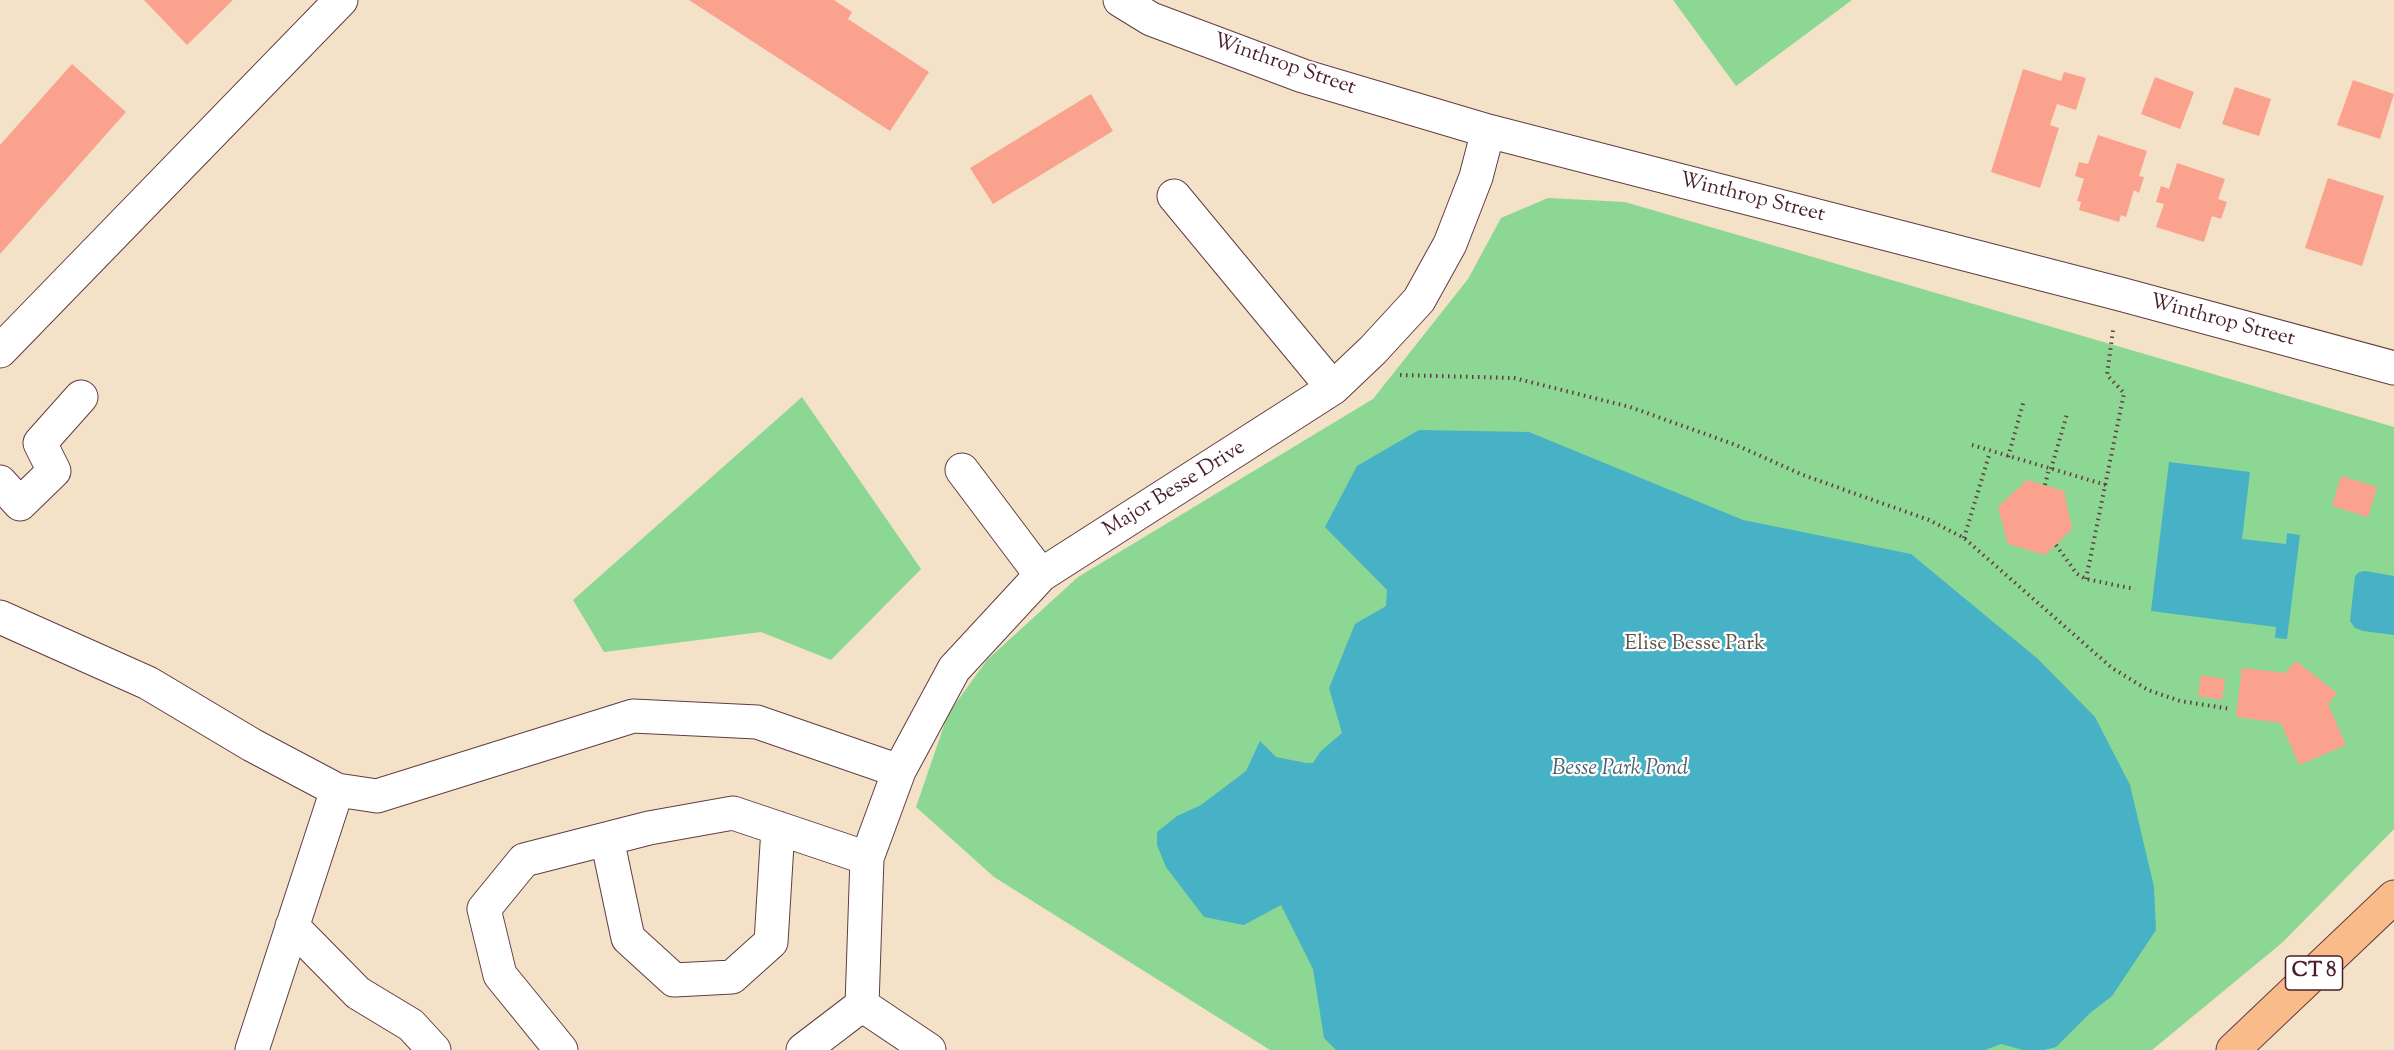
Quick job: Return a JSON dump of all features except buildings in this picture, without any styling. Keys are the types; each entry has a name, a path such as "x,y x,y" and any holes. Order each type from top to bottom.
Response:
{"highway":[{"name":"CT 8","path":"2233,1050 2394,897"}],"street":[{"path":"0,351 341,0"},
{"name":"Winthrop Street","path":"1120,0 1151,19 1303,76 1488,131 2121,294 2394,368"},
{"name":"Major Besse Drive","path":"862,1005 867,858 899,771 954,669 1041,575 1333,388 1373,350 1419,300 1450,244 1476,177 1488,131"},
{"path":"1174,196 1333,388"},
{"path":"0,482 20,504 54,471 40,443 81,397"},
{"path":"962,470 1041,575"},
{"path":"0,617 148,683 252,745 337,790 376,796 633,716 757,722 899,771"},
{"path":"264,1044 292,926 337,790"},
{"path":"561,1050 500,975 484,909 524,860 607,838 733,813 867,858"},
{"path":"607,838 628,938 674,980 732,977 771,942 778,828"},
{"path":"292,926 358,993 411,1025 434,1050"},
{"path":"803,1050 862,1005 929,1050"}],"path":[{"path":"2086,579 2124,393 2108,375 2108,356 2121,294"},
{"path":"1373,350 1390,375 1514,378 1630,407 1736,445 1803,475 1929,520 1964,538 2112,668 2148,690 2180,701 2231,709"},
{"path":"2008,457 2024,400"},
{"path":"2045,485 2067,414"},
{"path":"1972,445 2106,484"},
{"path":"1964,538 1990,452"},
{"path":"2056,545 2077,574 2086,579 2135,589"}],"green space":[{"path":"1673,0 1852,0 1736,86"},
{"name":"Elise Besse Park","path":"1548,198 1625,202 2394,427 2394,829 2283,942 2152,1050 1270,1050 994,877 916,807 948,714 987,660 1078,577 1373,399 1468,279 1501,218"},
{"path":"802,397 921,569 831,660 761,632 604,652 573,600"}],"water":[{"name":"Besse Park Pond","path":"1419,430 1529,432 1743,520 1911,554 2038,659 2095,717 2130,785 2154,887 2156,930 2112,996 2090,1013 2056,1047 2044,1050 2023,1050 2001,1044 1985,1050 1336,1050 1324,1038 1313,969 1281,905 1244,925 1204,917 1166,867 1157,845 1157,832 1177,816 1201,805 1246,771 1260,741 1276,757 1313,763 1320,752 1342,733 1329,688 1355,624 1386,606 1387,590 1325,527 1357,466"},
{"path":"2169,462 2250,472 2242,539 2286,544 2287,533 2300,535 2287,639 2275,638 2276,627 2151,611"},
{"path":"2365,571 2394,576 2394,635 2363,631 2355,628 2350,621 2355,576"}]}
